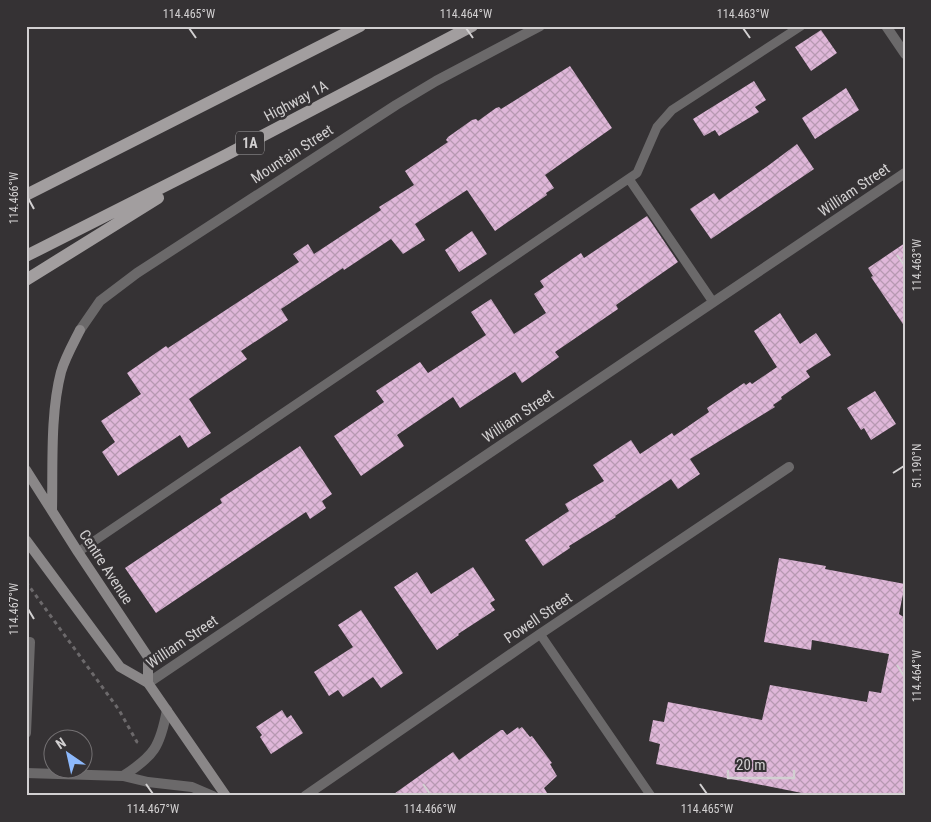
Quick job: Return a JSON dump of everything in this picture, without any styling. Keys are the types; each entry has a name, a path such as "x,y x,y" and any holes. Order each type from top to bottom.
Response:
{"main road":[{"path":"26,195 360,26"},
{"name":"Highway 1A","path":"26,256 226,155 472,26"},
{"path":"26,280 226,155"},
{"path":"52,511 57,396 64,366 80,330"},
{"name":"Centre Avenue","path":"26,470 148,657 148,683"},
{"path":"26,540 120,666 148,683 226,796"}],"street":[{"name":"Mountain Street","path":"80,330 100,300 137,273 396,105 467,64 540,26"},
{"path":"886,26 905,54"},
{"name":"William Street","path":"148,683 905,174"},
{"name":"Powell Street","path":"305,796 540,634 790,467"},
{"path":"26,733 30,642"},
{"path":"123,776 144,762 152,754 160,739 167,710"},
{"path":"26,773 123,776 148,782 192,787 213,796"}],"lane":[{"path":"78,552 629,179 637,173 657,127 672,110 801,26"},
{"path":"629,179 713,302"},
{"path":"540,634 651,796"}],"path":[{"path":"26,582 120,710 137,742 144,744"}],"building":[{"path":"821,30 837,53 811,71 795,47"},
{"path":"570,66 612,128 545,175 554,188 546,193 547,195 495,231 467,190 415,224 425,240 403,254 391,239 344,270 343,268 281,309 288,320 241,351 247,359 189,399 211,433 188,448 180,435 118,476 102,452 115,442 101,421 141,394 127,373 166,346 168,348 299,262 293,254 308,244 314,254 381,210 379,207 414,185 405,171 448,142 446,140 448,137 472,120 476,119 478,121 496,108 499,107 501,109"},
{"path":"754,81 766,100 755,107 759,112 719,136 715,130 704,136 693,119"},
{"path":"846,88 859,110 815,139 802,118"},
{"path":"797,144 814,169 711,239 690,209 714,193 719,200"},
{"path":"647,216 678,262 616,305 618,309 555,352 559,357 522,383 515,372 460,408 453,397 397,435 404,446 361,476 334,436 384,402 376,391 420,362 428,373 486,335 471,312 491,299 514,334 546,313 534,294 544,287 540,281 581,253 584,258"},
{"path":"472,231 487,254 459,272 445,250"},
{"path":"905,243 905,327 871,277 873,276 868,268"},
{"path":"780,313 800,344 816,333 831,355 806,371 810,377 781,397 782,399 773,405 775,407 690,459 700,474 678,489 671,479 616,517 569,546 570,548 543,566 525,540 569,511 565,504 604,481 593,465 631,440 640,454 672,433 674,436 709,412 707,408 744,383 746,385 750,382 752,384 777,367 754,331"},
{"path":"875,391 896,424 871,440 864,428 861,430 847,408"},
{"path":"300,446 332,494 322,501 326,508 310,519 306,512 156,613 125,568 222,503 220,499"},
{"path":"779,558 826,566 825,569 905,584 899,614 905,618 905,796 817,796 656,764 660,744 649,741 653,720 664,722 668,702 762,720 770,685 867,702 869,691 881,693 889,654 812,640 811,650 764,642"},
{"path":"473,567 495,600 490,603 495,610 437,650 394,587 417,572 431,594"},
{"path":"361,610 403,673 381,688 373,677 343,697 338,690 329,696 314,672 353,647 338,625"},
{"path":"282,710 287,718 291,715 303,733 271,754 256,727"},
{"path":"518,727 519,729 522,727 530,737 532,736 552,763 550,764 557,776 544,788 549,796 391,796 453,752 459,760 501,730 507,735"}]}
